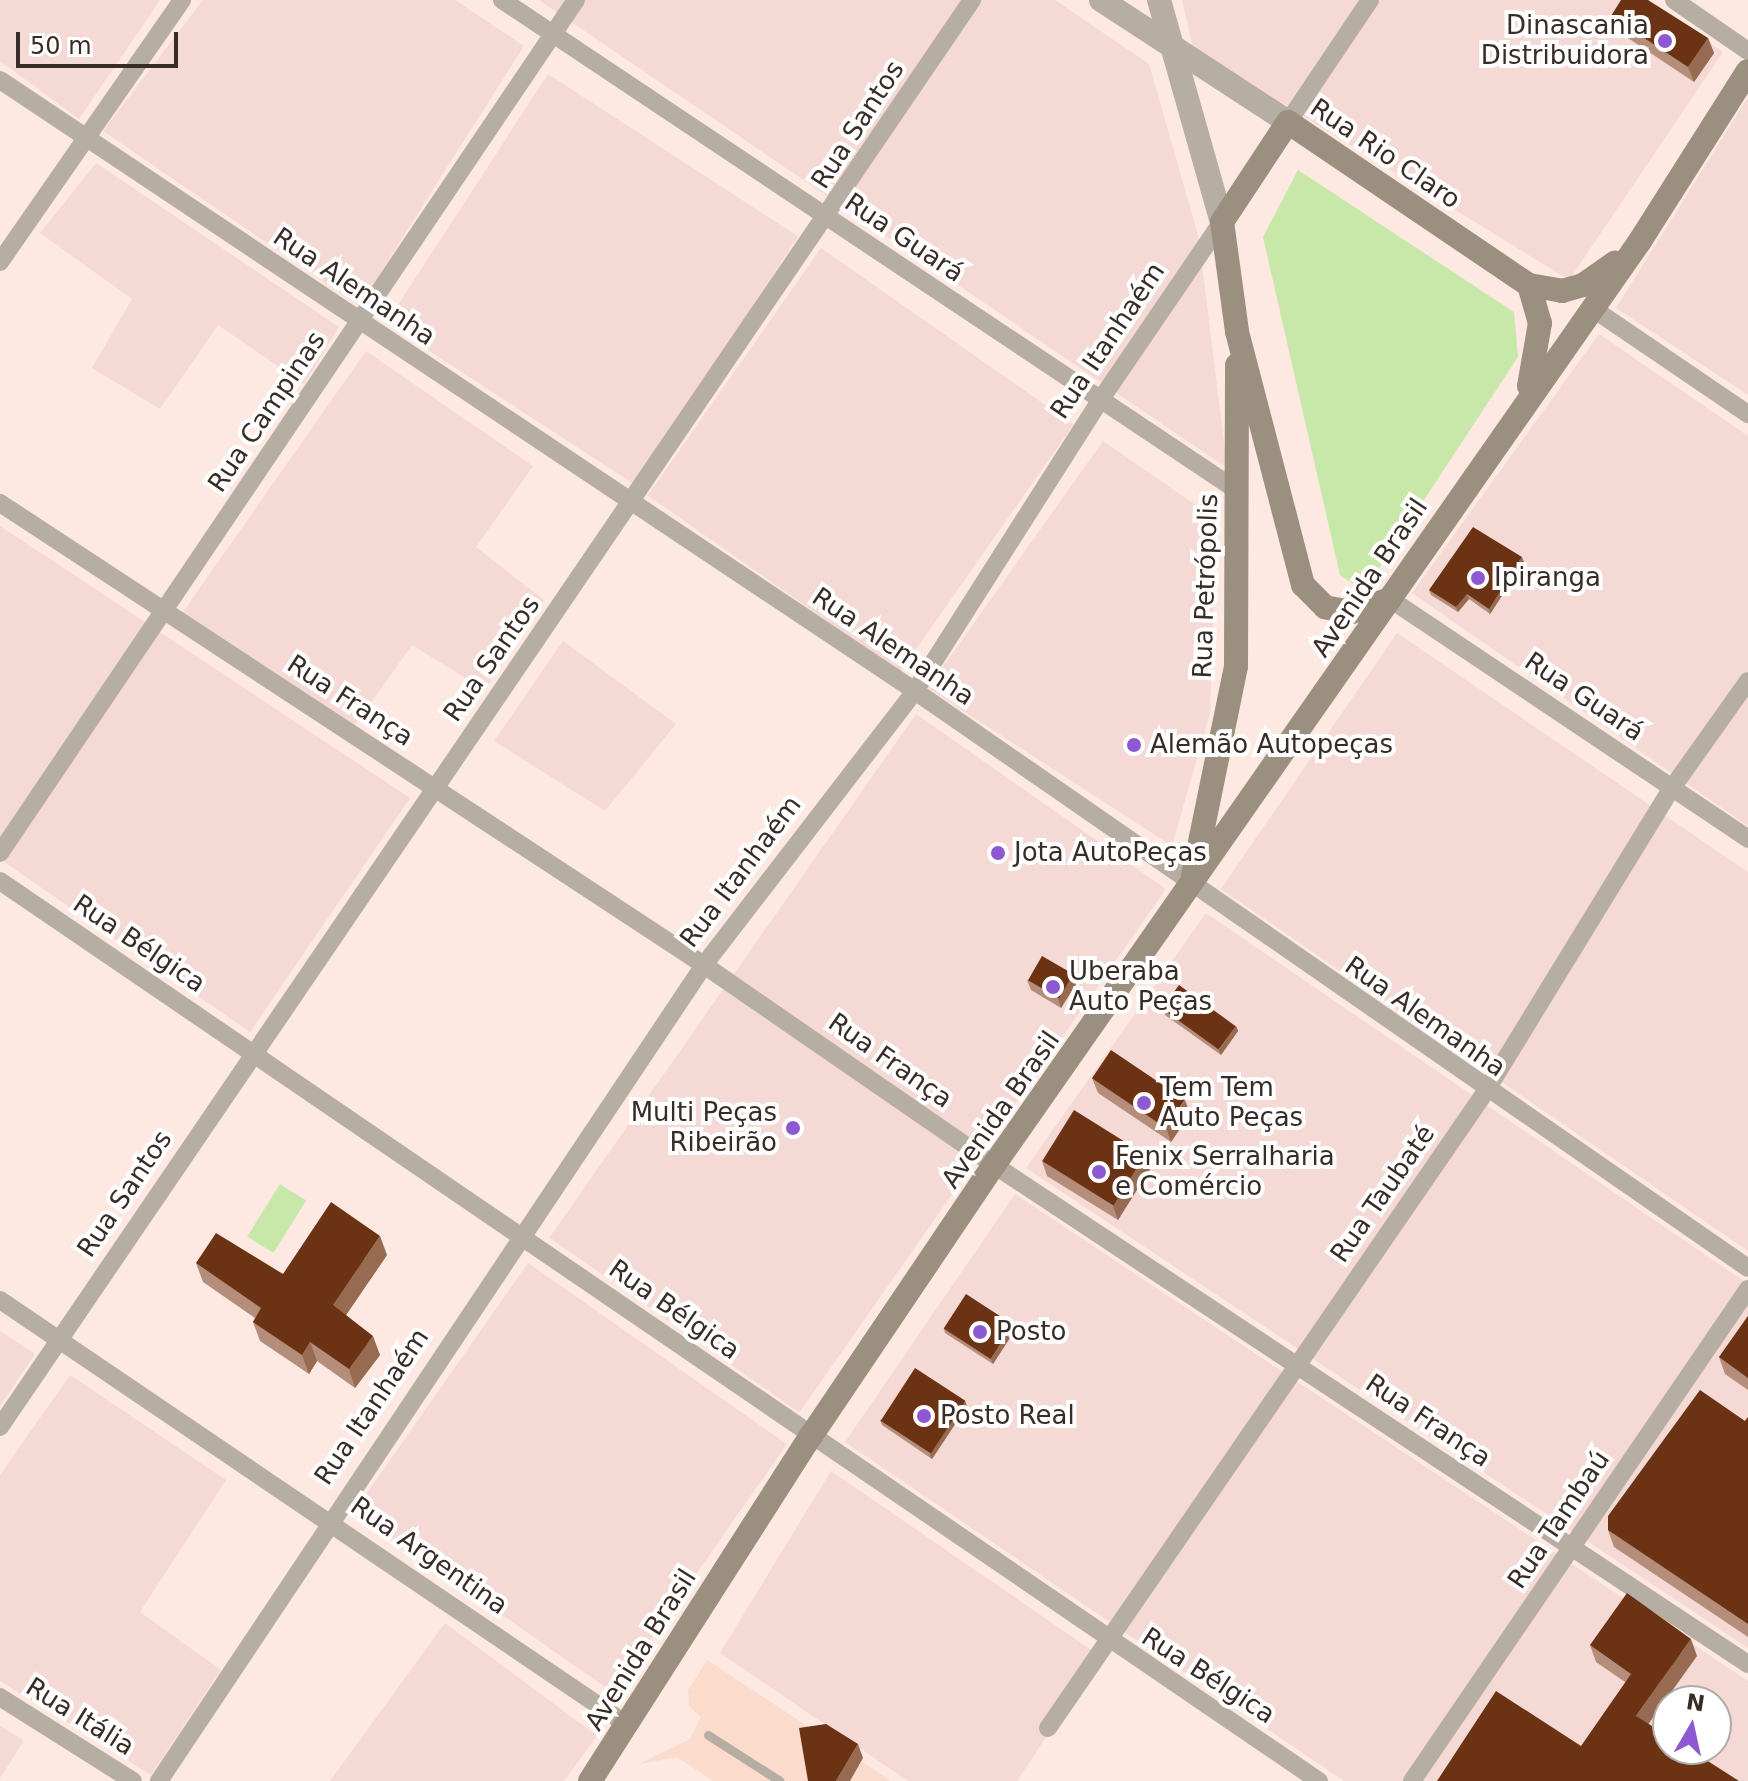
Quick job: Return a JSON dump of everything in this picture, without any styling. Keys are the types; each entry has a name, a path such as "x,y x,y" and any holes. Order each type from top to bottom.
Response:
{"main road":[{"name":"Avenida Brasil","path":"590,1781 811,1436 994,1165 1191,886 1525,400 1640,241 1748,71"},
{"name":"Rua Itanhaém","path":"1222,222 1288,122"},
{"name":"Rua Rio Claro","path":"1288,122 1529,285 1562,291 1583,285 1640,241"},
{"name":"Rua Petrópolis","path":"1222,222 1237,331 1303,585 1325,607 1352,612 1390,599"},
{"name":"Avenida Brasil","path":"1525,400 1539,349 1540,323 1529,285"},
{"name":"Rua Petrópolis","path":"1191,886 1236,666 1237,331"}],"street":[{"path":"0,262 182,0"},
{"name":"Rua Guará","path":"502,0 1099,402 1238,491"},
{"name":"Rua Campinas","path":"0,853 576,0"},
{"name":"Rua Santos","path":"0,1427 251,1053 828,218 972,0"},
{"name":"Rua Rio Claro","path":"1101,0 1288,122"},
{"name":"Rua Petrópolis","path":"1159,0 1222,222"},
{"name":"Rua Itanhaém","path":"1288,122 1370,0"},
{"path":"1674,0 1748,51"},
{"name":"Rua Alemanha","path":"0,80 915,691 1486,1091 1748,1268"},
{"name":"Rua Itanhaém","path":"159,1781 330,1519 704,965 915,691 1099,402 1222,222"},
{"path":"1592,308 1748,414"},
{"name":"Rua França","path":"0,503 704,965 994,1165 1297,1363 1570,1550 1748,1664"},
{"name":"Rua Guará","path":"1390,599 1748,839"},
{"name":"Rua Taubaté","path":"1048,1728 1486,1091 1672,788 1748,681"},
{"name":"Rua Bélgica","path":"0,881 522,1236 1109,1642 1319,1781"},
{"name":"Rua Tambaú","path":"1412,1781 1748,1289"},
{"name":"Rua Argentina","path":"0,1300 330,1519 626,1724"},
{"name":"Rua Itália","path":"0,1697 133,1781"}],"lane":[{"path":"708,1735 780,1781"}],"shaded area":[{"path":"0,0 160,0 79,119 0,61"},
{"path":"203,0 455,0 524,46 359,306 103,131"},
{"path":"539,0 1055,0 1149,64 1199,239 1227,468"},
{"path":"1182,0 1647,0 1723,52 1569,280 1193,48"},
{"path":"548,74 798,236 636,485 386,323"},
{"path":"1748,97 1748,395 1616,308"},
{"path":"96,163 339,327 304,384 218,325 160,409 92,368 132,299 40,233"},
{"path":"821,248 1073,425 900,672 648,495"},
{"path":"1599,334 1748,436 1748,826 1412,593"},
{"path":"366,351 533,466 476,547 544,600 485,690 412,645 350,732 178,619"},
{"path":"1103,441 1216,519 1210,713 1172,846 928,688"},
{"path":"0,526 410,798 250,1032 0,859"},
{"path":"1397,633 1748,872 1748,1251 1221,889"},
{"path":"563,641 676,724 605,811 494,741"},
{"path":"916,714 1166,889 799,1412 549,1237"},
{"path":"1206,913 1748,1284 1748,1648 1026,1168"},
{"path":"1015,1194 1748,1681 1748,1781 1344,1781 845,1442"},
{"path":"528,1263 787,1444 613,1692 354,1511"},
{"path":"0,1331 35,1354 0,1406"},
{"path":"70,1375 226,1480 140,1612 221,1670 151,1775 0,1681 0,1475"},
{"path":"831,1471 1100,1656 1017,1781 908,1781 720,1653"},
{"path":"445,1623 597,1736 564,1781 330,1781"},
{"path":"707,1660 891,1781 713,1781 677,1757 639,1764 690,1739 701,1717 689,1706 688,1691"},
{"path":"0,1726 24,1741 0,1778"}],"green space":[{"path":"1298,170 1514,312 1518,357 1364,591 1340,575 1263,237"},
{"path":"280,1184 306,1200 273,1253 247,1237"}],"building":[{"name":"Dinascania Distribuidora","path":"1621,0 1648,0 1708,38 1688,67 1611,16"},
{"name":"Ipiranga","path":"1473,527 1522,557 1489,609 1467,594 1456,607 1429,590"},
{"name":"Uberaba Auto Peças","path":"1042,956 1073,974 1059,998 1028,980"},
{"path":"1179,985 1236,1026 1219,1050 1162,1008"},
{"name":"Tem Tem Auto Peças","path":"1111,1050 1185,1100 1166,1128 1092,1078"},
{"name":"Fenix Serralharia e Comércio","path":"1074,1110 1145,1155 1113,1205 1042,1161"},
{"path":"331,1202 380,1236 333,1305 373,1336 349,1369 310,1342 302,1355 253,1322 261,1308 196,1263 216,1233 283,1274"},
{"name":"Posto","path":"966,1294 1013,1324 991,1359 944,1328"},
{"path":"1748,1316 1748,1378 1719,1357"},
{"name":"Posto Real","path":"915,1368 965,1401 931,1454 881,1421"},
{"path":"1700,1390 1745,1421 1748,1417 1748,1624 1608,1530 1608,1516"},
{"path":"1627,1593 1691,1639 1658,1685 1652,1685 1652,1694 1636,1716 1652,1726 1652,1765 1714,1765 1739,1781 1437,1781 1496,1691 1581,1746 1631,1674 1590,1645"},
{"path":"826,1724 858,1744 836,1781 808,1781 799,1728"}],"place":[{"name":"Dinascania Distribuidora","path":"1665,41"},
{"name":"Ipiranga","path":"1478,578"},
{"name":"Alemão Autopeças","path":"1134,745"},
{"name":"Jota AutoPeças","path":"998,853"},
{"name":"Uberaba Auto Peças","path":"1053,987"},
{"name":"Tem Tem Auto Peças","path":"1144,1103"},
{"name":"Multi Peças Ribeirão","path":"793,1128"},
{"name":"Fenix Serralharia e Comércio","path":"1099,1172"},
{"name":"Posto","path":"980,1332"},
{"name":"Posto Real","path":"924,1416"}]}
